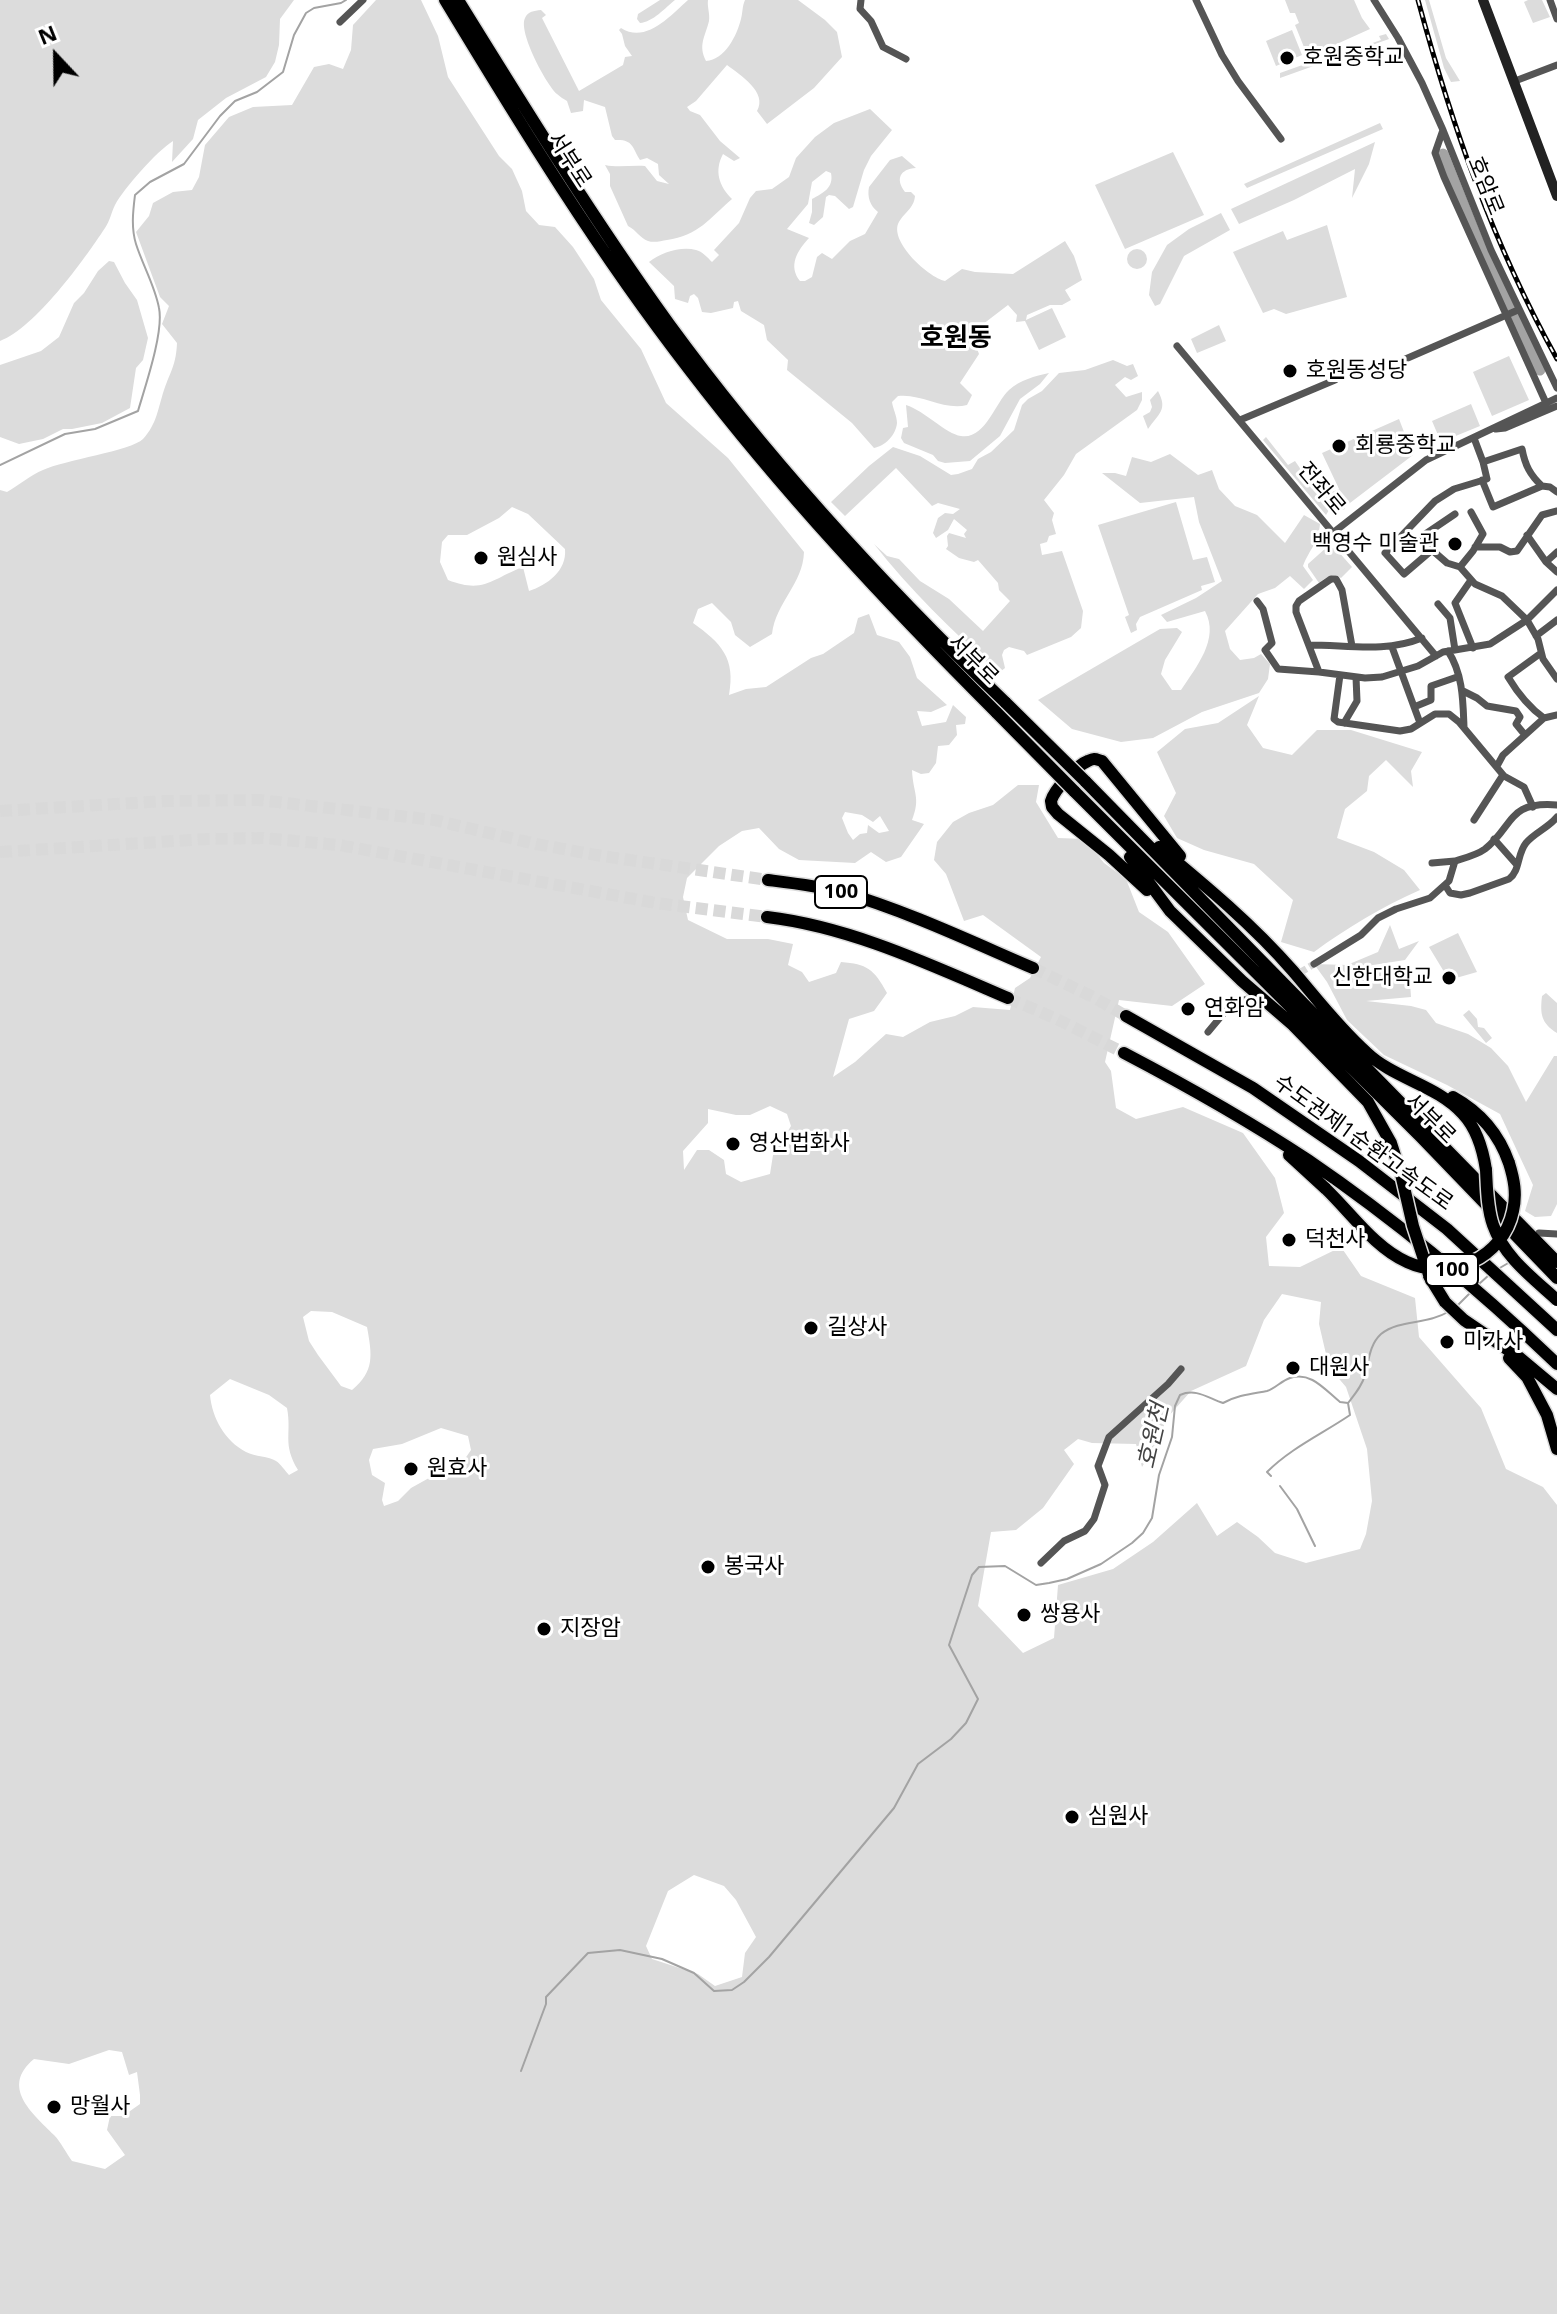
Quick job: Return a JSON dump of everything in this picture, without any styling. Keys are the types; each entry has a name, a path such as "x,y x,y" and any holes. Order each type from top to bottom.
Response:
{"highway":[{"name":"서부로","path":"445,0 598,242 689,369 771,471 900,615 1085,781 1499,1210 1557,1278"},
{"name":"서부로","path":"458,0 607,234 698,362 779,463 1104,822 1421,1137 1557,1262"},
{"path":"1266,1134 1377,1241 1395,1256 1424,1268 1445,1269 1477,1259 1502,1237 1511,1218 1515,1200 1509,1163 1496,1135 1471,1108 1454,1097 1389,1070 1366,1052 1325,1011 1292,970 1159,833 1105,764 1094,759 1086,761 1054,793 1052,807 1109,855 1293,1025 1368,1102 1391,1143 1413,1226 1429,1276 1445,1302 1464,1320 1557,1389"},
{"path":"1120,818 1144,833 1209,887"},
{"path":"1104,822 1170,911"},
{"name":"100","path":"768,880 838,891 912,917 1033,968"},
{"name":"100","path":"767,917 819,926 1008,998"},
{"name":"수도권제1순환고속도로","path":"1126,1016 1253,1088 1359,1161 1447,1229 1557,1330"},
{"name":"100","path":"1124,1053 1197,1092 1312,1163 1458,1274 1557,1364"},
{"path":"1405,1077 1450,1102 1464,1115 1477,1137 1486,1170 1492,1224 1503,1247 1557,1300"},
{"path":"1529,1305 1557,1318"},
{"path":"1510,1355 1527,1377 1547,1415 1557,1449"}],"main road":[{"path":"1483,0 1557,196"}],"street":[{"path":"340,22 363,0"},
{"path":"861,0 860,9 871,21 883,47 906,59"},
{"path":"1196,0 1222,55 1281,139"},
{"name":"호암로","path":"1374,0 1398,38 1443,130 1491,250 1557,388"},
{"path":"1550,0 1557,19"},
{"path":"1515,81 1557,65"},
{"path":"1443,130 1435,153 1478,256 1546,403"},
{"path":"1478,256 1491,250"},
{"path":"1394,364 1518,310"},
{"name":"전좌로","path":"1177,346 1436,656"},
{"path":"1240,420 1335,380"},
{"path":"1334,532 1426,460 1557,398"},
{"path":"1494,429 1505,428 1557,406"},
{"path":"1432,550 1404,574 1385,553 1435,501 1454,489 1487,479 1474,438"},
{"path":"1483,462 1522,449 1524,464 1542,486"},
{"path":"1482,480 1493,507 1542,486 1557,492"},
{"path":"1475,547 1517,551 1542,515 1557,511"},
{"path":"1460,567 1483,534 1471,512"},
{"path":"1455,514 1421,537 1447,563 1460,567 1471,580 1502,596 1527,620 1541,653 1557,679"},
{"path":"1527,535 1557,572"},
{"path":"1546,562 1557,552"},
{"path":"1319,672 1296,606 1325,582 1336,579 1342,590 1352,646"},
{"path":"1471,580 1455,603 1473,648"},
{"path":"1257,601 1263,609 1272,643 1265,650 1278,669 1375,678 1400,673 1452,651 1490,644 1527,620 1557,590"},
{"path":"1438,604 1450,618 1452,651 1463,691 1464,727"},
{"path":"1536,636 1557,620"},
{"path":"1309,645 1392,647 1422,638"},
{"path":"1392,647 1420,723"},
{"path":"1497,766 1503,755 1525,735 1552,718 1516,689 1508,677 1541,653"},
{"path":"1340,675 1334,719 1400,731 1411,729 1442,713 1454,717 1489,761 1503,775 1524,787 1533,807"},
{"path":"1344,723 1357,701 1356,677"},
{"path":"1414,707 1431,700 1431,686 1457,677"},
{"path":"1463,691 1487,706 1516,711 1520,717 1516,724 1525,735"},
{"path":"1474,820 1503,775"},
{"path":"1432,863 1455,861 1480,852 1518,811 1557,805"},
{"path":"1445,885 1454,895 1470,893 1509,879 1514,875 1527,841 1557,817"},
{"path":"1494,839 1517,865"},
{"path":"1314,964 1361,935 1378,918 1430,898 1449,881 1455,861"},
{"path":"1208,1032 1228,1008 1244,1000"},
{"path":"1539,1233 1557,1234"},
{"path":"1041,1563 1064,1541 1085,1531 1094,1519 1105,1485 1098,1466 1109,1437 1181,1369"}],"shaded area":[{"path":"0,0 294,0 280,19 275,62 266,77 226,98 198,120 193,139 172,162 173,141 150,161 119,198 105,228 58,292 14,334 0,341"},
{"path":"376,0 421,0 438,36 448,77 499,156 512,169 522,191 526,211 539,225 555,227 573,247 594,279 601,300 641,349 666,403 728,458 804,552 799,574 774,623 772,634 750,647 735,635 731,622 712,603 698,609 693,623 719,645 728,661 729,695 766,687 854,633 858,618 869,614 877,635 899,642 910,657 917,678 947,705 931,712 917,711 922,726 946,722 953,705 966,717 965,724 956,725 957,735 949,745 938,746 936,763 929,773 912,770 916,800 912,820 924,824 901,857 886,862 871,852 855,863 799,860 779,849 759,828 742,831 719,846 687,878 683,897 688,920 727,939 768,939 793,944 788,965 802,972 809,982 836,973 841,962 864,966 874,973 887,993 874,1011 849,1019 833,1077 886,1034 903,1037 930,1022 955,1016 973,1007 1010,1010 1015,988 1030,978 1041,957 983,915 964,921 946,874 934,860 937,842 953,822 993,805 1018,785 1039,785 1036,802 1058,838 1085,839 1104,863 1126,879 1139,912 1168,932 1205,984 1172,1006 1119,1000 1105,1062 1111,1071 1116,1108 1136,1119 1183,1107 1243,1133 1275,1178 1284,1213 1266,1237 1269,1266 1300,1267 1341,1247 1361,1276 1415,1298 1419,1337 1481,1408 1506,1469 1543,1487 1557,1505 1557,2314 0,2314 0,490 7,492 53,466 136,443 148,433 173,367 177,343 162,324 169,306 160,297 136,232 149,216 153,203 173,192 192,190 199,177 205,145 229,117 253,107 292,105 314,67 329,64 343,69 351,50 353,25","holes":["512,507 528,514 565,549 565,557 554,576 529,591 523,567 487,583 460,584 448,580 440,562 442,542 448,535 467,535 499,518","845,812 862,815 873,822 880,816 889,831 879,833 868,825 867,833 853,840 842,818","770,1106 787,1114 791,1126 773,1155 770,1174 741,1182 726,1174 724,1160 709,1150 697,1150 684,1170 683,1151 708,1123 708,1109 750,1115","1282,1294 1321,1302 1319,1324 1329,1367 1346,1387 1367,1449 1372,1501 1360,1549 1306,1563 1275,1553 1237,1522 1217,1536 1197,1503 1153,1542 1113,1569 1058,1585 1054,1638 1023,1653 978,1606 991,1532 1016,1530 1043,1508 1074,1464 1064,1450 1078,1439 1092,1443 1136,1444 1142,1467 1167,1418 1191,1391 1246,1366 1264,1320","311,1311 332,1312 367,1327 371,1354 365,1376 352,1390 341,1386 309,1341 303,1317","230,1379 269,1395 287,1408 289,1446 298,1470 289,1475 273,1459 250,1454 232,1442 221,1428 210,1395","441,1428 468,1436 471,1450 460,1466 438,1473 411,1488 398,1501 384,1506 385,1483 372,1475 369,1460 373,1449 402,1444","694,1875 724,1886 736,1900 756,1937 745,1953 742,1977 715,1986 698,1974 652,1959 646,1946 668,1891","109,2050 122,2052 129,2075 137,2072 140,2104 123,2116 110,2116 107,2130 125,2155 105,2169 72,2161 57,2138 23,2099 20,2080 24,2069 34,2059 69,2064"]},
{"path":"660,0 675,0 654,17 640,23 638,14"},
{"path":"688,0 708,0 709,21 702,46 706,61 713,60 729,46 739,25 745,0 798,0 837,32 842,57 814,88 767,124 757,111 759,97 756,91 727,65 687,107 700,115 720,141 740,158 734,161 723,154 719,166 721,184 732,199 687,235 650,242 628,226 610,186 610,174 605,165 645,166 657,181 669,184 659,175 658,164 647,158 640,160 629,142 615,140 605,107 584,100 583,111 571,113 567,101 552,88 540,69 529,46 525,18 541,10 546,15 542,18 579,91 623,65 625,57 632,56 625,46 621,28 639,33 648,30"},
{"path":"1285,0 1354,0 1370,29 1308,57 1295,25 1299,23 1295,13 1290,13"},
{"path":"1425,0 1429,0 1446,58 1460,81 1451,82 1444,68"},
{"path":"1542,0 1550,17 1533,23 1524,2"},
{"path":"1292,30 1302,55 1276,66 1266,41"},
{"path":"1386,34 1389,39 1280,78 1280,73 1381,40 1379,36"},
{"path":"870,109 892,130 871,156 853,207 849,209 835,196 829,195 823,217 814,225 809,223 812,199 831,183 831,173 826,171 812,182 808,204 787,229 809,238 794,264 800,281 812,277 817,257 822,253 832,259 850,241 865,234 878,212 870,201 869,187 890,160 902,156 916,168 903,173 900,183 905,192 915,196 913,204 898,224 897,232 912,258 930,273 945,281 962,269 1013,274 1065,241 1082,280 1065,290 1071,300 1027,315 1026,320 1052,308 1066,337 1039,350 1025,321 1016,322 1017,315 1008,305 972,335 979,354 960,383 972,395 967,405 950,406 898,396 892,402 897,420 895,432 886,442 874,448 852,423 787,370 788,360 767,340 764,325 741,311 738,301 734,302 733,308 702,312 694,294 688,303 675,299 674,286 649,262 665,253 690,249 705,255 712,262 719,255 714,250 739,223 756,191 772,189 789,177 796,158 815,137 834,123"},
{"path":"1380,123 1383,129 1247,188 1244,184"},
{"path":"1375,142 1369,164 1352,198 1355,169 1239,224 1231,209"},
{"path":"1173,152 1204,215 1125,249 1095,185"},
{"path":"1221,213 1230,230 1184,256 1160,304 1155,306 1149,295 1152,272 1167,245 1189,229"},
{"path":"1327,225 1347,297 1286,314 1274,309 1263,313 1233,252 1283,231 1287,240"},
{"path":"1137,249 1144,252 1147,259 1144,266 1137,269 1130,266 1127,259 1130,252"},
{"path":"109,261 114,262 137,300 148,338 143,360 136,368 130,408 102,423 63,429 43,439 19,444 0,437 0,365 41,351 59,337 74,303"},
{"path":"1219,325 1226,341 1197,353 1191,339"},
{"path":"1509,356 1529,400 1492,416 1473,372"},
{"path":"1113,360 1127,366 1133,364 1138,376 1131,380 1125,377 1115,385 1126,397 1142,392 1142,400 1137,410 1076,454 1044,500 1054,513 1052,520 1056,534 1040,544 1042,555 1062,551 1083,611 1081,628 1071,637 1027,655 1024,651 1009,647 1002,655 1005,668 1000,672 932,609 874,544 887,556 899,559 920,581 949,599 983,631 1010,601 978,560 974,562 959,558 946,549 949,533 966,538 964,534 967,530 954,519 948,530 936,538 933,533 938,518 960,509 938,503 932,506 896,468 845,516 831,502 893,447 920,456 951,475 972,469 978,459 991,452 1014,430 1022,405 1042,391 1059,373 1085,370"},
{"path":"1049,373 1020,399 1000,436 970,461 938,461 933,455 904,443 901,438 903,428 908,427 906,405 955,434 969,436 983,427 1013,387"},
{"path":"1158,391 1162,407 1148,429 1143,416 1150,412 1150,400"},
{"path":"1471,404 1480,426 1441,442 1432,421"},
{"path":"1399,419 1413,455 1346,506 1339,491 1345,509 1332,514 1325,495 1339,489 1322,453"},
{"path":"1266,437 1288,465 1295,461 1329,510 1326,515 1263,440"},
{"path":"1170,454 1198,475 1212,470 1219,489 1235,506 1257,515 1285,543 1304,515 1320,524 1316,541 1303,566 1313,580 1304,589 1290,576 1275,588 1258,594 1225,631 1230,649 1240,660 1261,654 1270,664 1268,679 1259,693 1202,712 1153,738 1121,742 1072,729 1038,700 1160,629 1177,628 1182,632 1165,660 1161,674 1172,690 1181,690 1199,662 1210,632 1205,611 1167,622 1161,615 1222,581 1199,522 1194,497 1140,503 1102,473 1126,476 1132,457 1151,462"},
{"path":"1176,502 1193,560 1207,557 1215,582 1140,617 1137,630 1131,633 1125,617 1129,615 1098,525"},
{"path":"1327,547 1336,549 1352,567 1341,578 1331,576 1319,583 1308,564"},
{"path":"1259,696 1247,725 1263,748 1292,755 1317,730 1351,730 1422,752 1411,771 1413,787 1386,760 1369,776 1367,791 1345,809 1337,838 1374,852 1404,870 1420,890 1366,918 1314,952 1281,942 1293,900 1254,864 1204,850 1177,838 1164,816 1176,793 1157,752 1185,729 1218,723"},
{"path":"1390,925 1399,949 1419,941 1405,960 1359,970 1409,968 1411,997 1366,1001 1426,1010 1436,1023 1468,1034 1491,1048 1508,1066 1526,1102 1554,1056 1557,1056 1557,1204 1551,1216 1535,1217 1525,1211 1533,1185 1500,1114 1384,1055 1347,1020 1314,964 1347,965 1378,952"},
{"path":"1458,933 1477,972 1449,980 1429,947"},
{"path":"1546,993 1557,1003 1557,1033 1543,1018 1542,996"},
{"path":"1469,1010 1477,1019 1478,1027 1484,1028 1492,1038 1486,1043 1463,1015"}],"waterway":[{"path":"0,465 65,434 95,429 138,411 153,360 160,318 155,292 134,238 135,195 150,182 184,164 235,101 257,92 283,72 294,35 306,13 346,0"},
{"path":"1443,154 1479,243 1540,370"},
{"name":"호원천","path":"1498,1269 1510,1262"},
{"name":"호원천","path":"1479,1284 1489,1275"},
{"name":"호원천","path":"1457,1306 1472,1291"},
{"path":"521,2071 546,1997 588,1953 620,1950 662,1959 694,1973 714,1991 732,1990 769,1957 894,1808 918,1764 951,1739 966,1723 978,1699 949,1645 972,1575 979,1567 1005,1566 1036,1585 1049,1583 1067,1579 1101,1564 1132,1543 1152,1518 1159,1475 1172,1437 1175,1406 1180,1395 1197,1393 1223,1403 1239,1396 1267,1391 1287,1379 1305,1377 1340,1402 1348,1403 1362,1383 1372,1348 1381,1334 1396,1326 1448,1312"},
{"path":"1271,1476 1267,1472 1286,1456 1350,1415 1348,1403"},
{"path":"1280,1486 1297,1509 1315,1546"}],"tunnel":[{"path":"0,811 166,801 259,800 434,820 602,856 768,880"},
{"path":"0,852 263,838 339,845 656,903 767,917"},
{"path":"1244,1000 1283,983 1314,964"},
{"path":"1033,968 1126,1016"},
{"path":"1008,998 1124,1053"}],"railway":[{"path":"1418,0 1476,184 1513,272 1557,359"}],"place":[{"name":"호원중학교","path":"1287,58"},
{"name":"호원동성당","path":"1290,371"},
{"name":"회룡중학교","path":"1339,446"},
{"name":"백영수 미술관","path":"1455,544"},
{"name":"원심사","path":"481,558"},
{"name":"신한대학교","path":"1449,978"},
{"name":"연화암","path":"1188,1009"},
{"name":"영산법화사","path":"733,1144"},
{"name":"덕천사","path":"1289,1240"},
{"name":"길상사","path":"811,1328"},
{"name":"미가사","path":"1447,1342"},
{"name":"대원사","path":"1293,1368"},
{"name":"원효사","path":"411,1469"},
{"name":"봉국사","path":"708,1567"},
{"name":"쌍용사","path":"1024,1615"},
{"name":"지장암","path":"544,1629"},
{"name":"심원사","path":"1072,1817"},
{"name":"망월사","path":"54,2107"}],"district":[{"name":"호원동","path":"956,339"}]}
